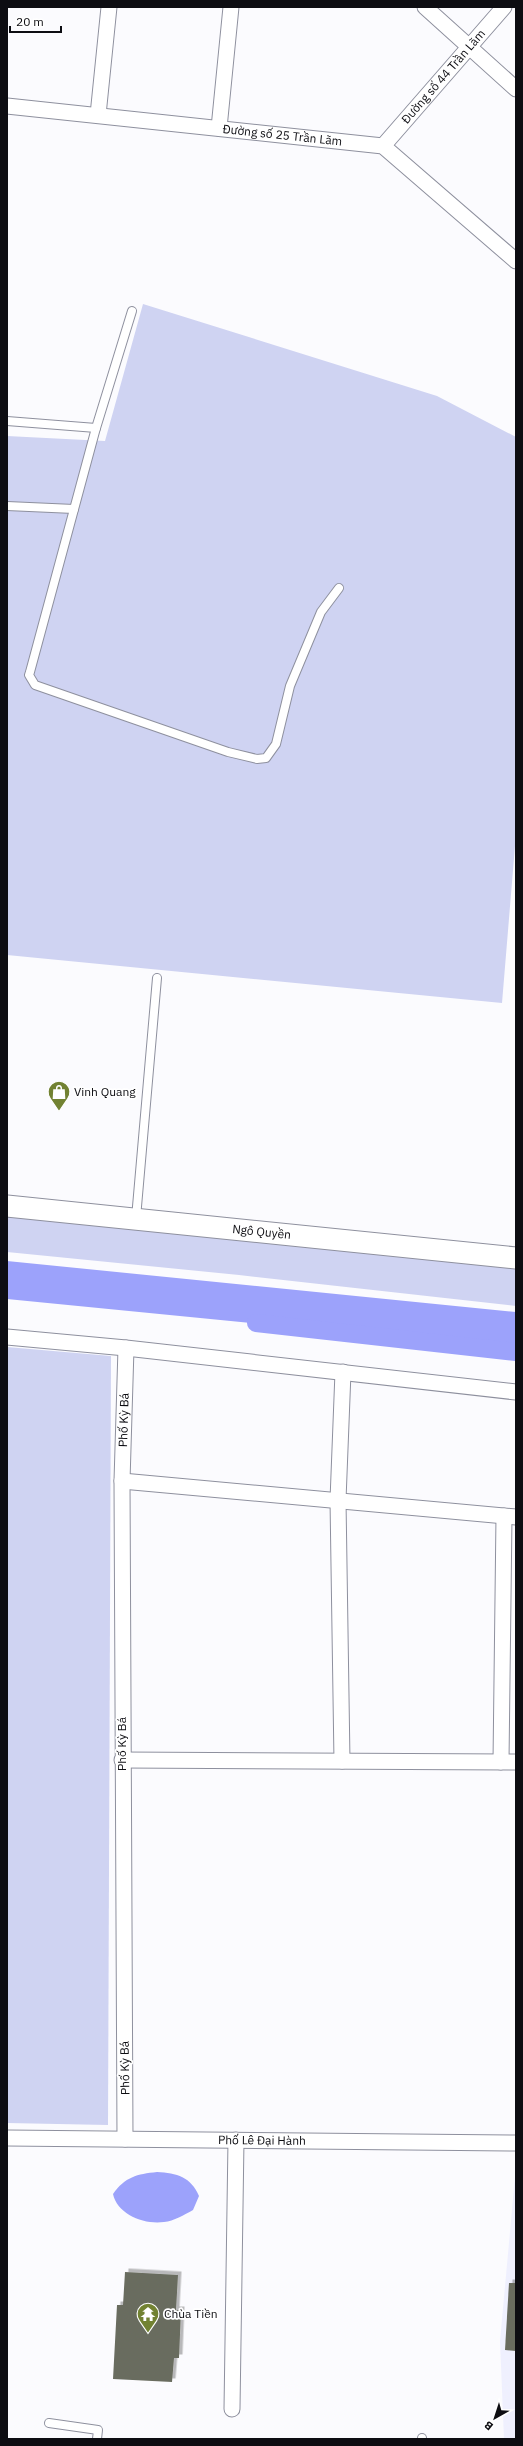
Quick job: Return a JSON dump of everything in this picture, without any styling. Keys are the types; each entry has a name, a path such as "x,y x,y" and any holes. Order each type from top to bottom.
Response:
{"street":[{"path":"98,116 110,7"},
{"path":"219,128 230,7"},
{"path":"425,7 516,89"},
{"name":"Đường số 44 Trần Lãm","path":"382,146 504,7"},
{"name":"Đường số 25 Trần Lãm","path":"7,106 382,146"},
{"path":"382,146 516,261"},
{"name":"Ngô Quyền","path":"7,1206 516,1258"},
{"path":"7,1337 126,1348 516,1392"},
{"name":"Phố Kỳ Bá","path":"125,2139 122,1760 122,1481 126,1348"},
{"path":"342,1761 338,1500 343,1372"},
{"path":"122,1481 510,1516 509,1762 122,1760"},
{"name":"Phố Lê Đại Hành","path":"7,2138 516,2143"},
{"path":"232,2409 236,2140"}],"lane":[{"path":"132,311 96,428 30,672 31,679 40,688 60,692 228,752 261,759 266,758 272,753 276,744 290,686 321,612 339,588"},
{"path":"7,421 96,428"},
{"path":"7,506 74,509"},
{"path":"136,1219 157,978"},
{"path":"49,2422 98,2430 97,2439"}],"shaded area":[{"path":"143,304 437,396 516,437 516,834 502,1003 7,955 7,436 105,441"},
{"path":"7,1214 516,1269 516,1306 239,1275 7,1252"},
{"path":"7,1347 111,1356 108,2125 7,2123"},
{"path":"516,2166 516,2439 504,2439 500,2341"}],"water":[{"path":"7,1261 516,1312 516,1349 7,1299"},
{"path":"157,2172 177,2175 192,2184 199,2196 193,2210 179,2218 164,2222 148,2222 132,2217 120,2207 113,2194 122,2184 137,2175"}],"building":[{"name":"Chùa Tiền","path":"125,2272 178,2275 176,2310 181,2310 179,2358 174,2358 172,2382 113,2379 117,2305 123,2305"},
{"path":"509,2283 516,2283 516,2351 505,2350"}],"waterway":[{"path":"256,1323 516,1352"}],"place":[{"name":"Vinh Quang","path":"59,1112"},
{"name":"Chùa Tiền","path":"148,2334"}]}
